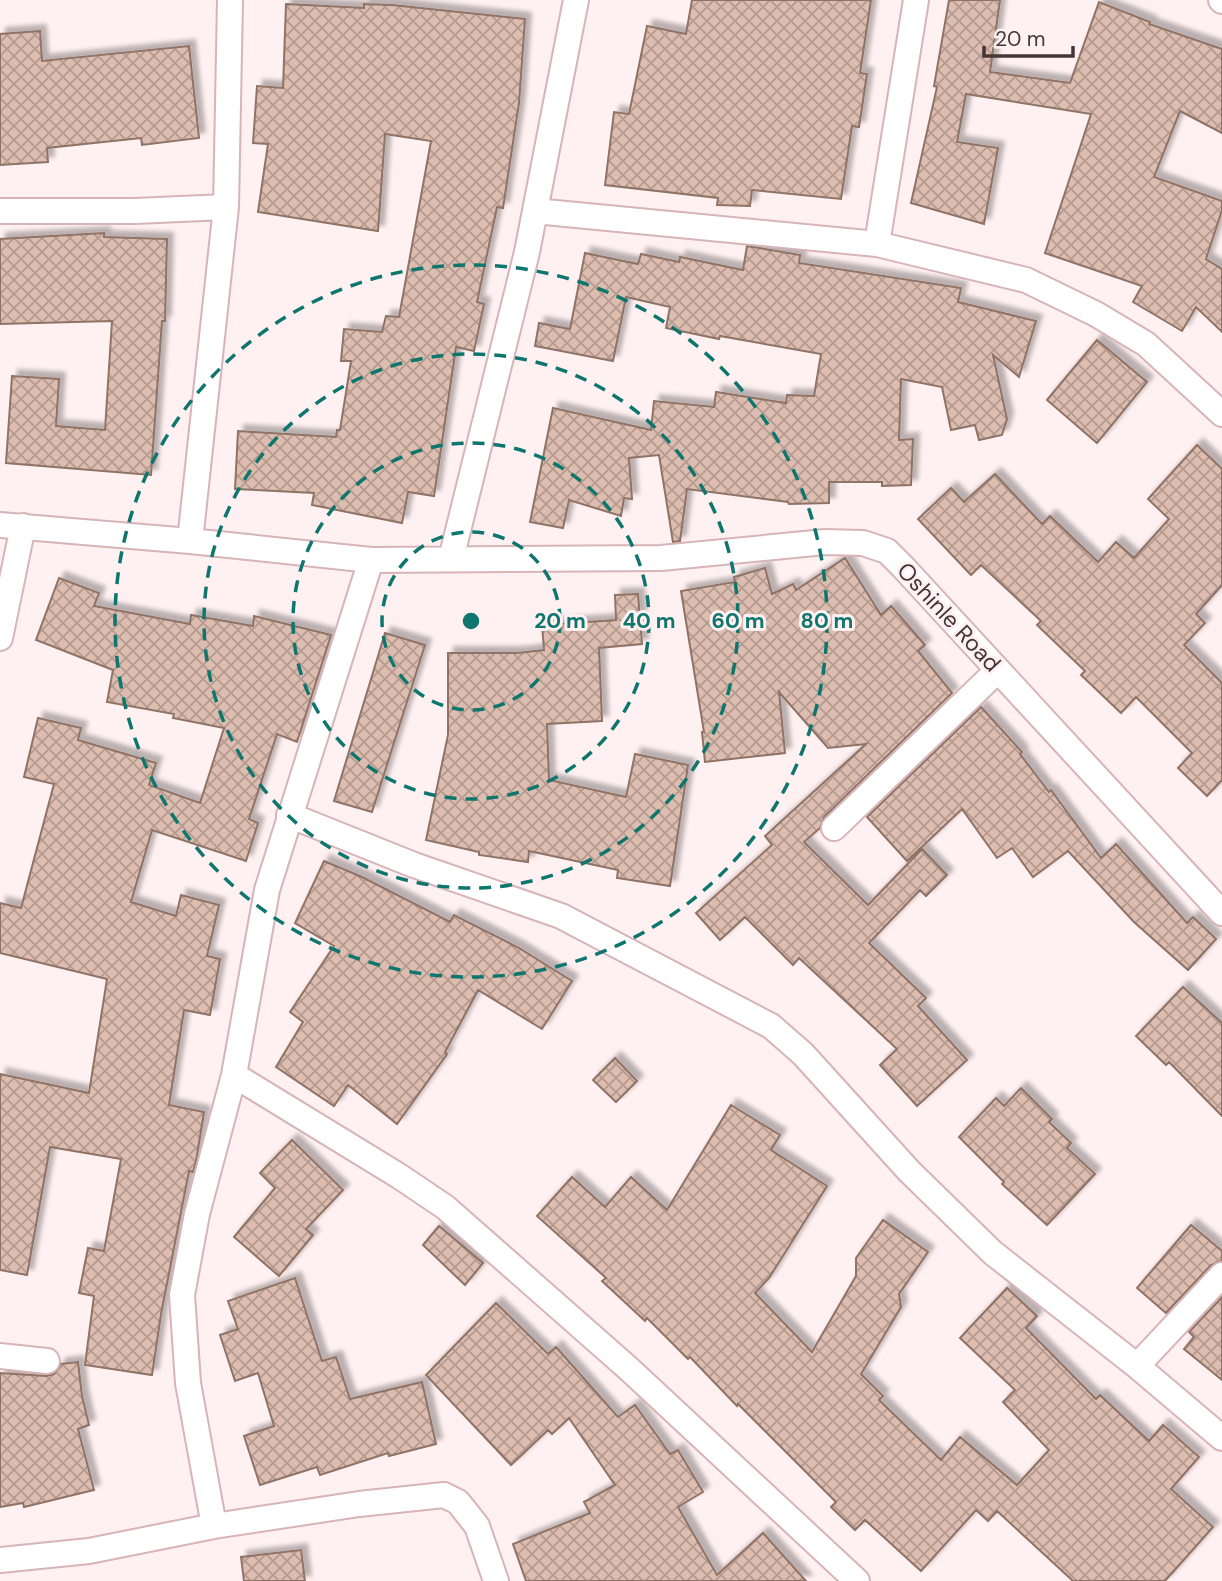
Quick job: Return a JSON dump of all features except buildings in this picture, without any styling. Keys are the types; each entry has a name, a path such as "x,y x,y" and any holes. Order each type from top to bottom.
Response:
{"street":[{"path":"190,541 226,207 230,0"},
{"path":"451,559 535,211 576,0"},
{"path":"877,244 916,0"},
{"path":"0,211 135,211 226,207"},
{"path":"535,211 877,244 1026,280 1096,314 1146,344 1222,414"},
{"path":"0,638 12,526"},
{"name":"Oshinle Road","path":"12,526 371,560 661,558 825,542 863,543 887,551 895,559 1222,913"},
{"path":"214,1526 188,1383 182,1295 197,1214 234,1075 267,890 371,560"},
{"path":"834,828 998,670"},
{"path":"289,815 414,865 561,916 771,1026 803,1054 909,1171 993,1253 1137,1366 1222,1438"},
{"path":"234,1075 399,1175 445,1207 629,1369 857,1581"},
{"path":"1137,1366 1222,1275"},
{"path":"0,1356 47,1361"},
{"path":"0,1560 89,1551 214,1526 359,1504 444,1495 458,1502 477,1526 496,1581"}]}
